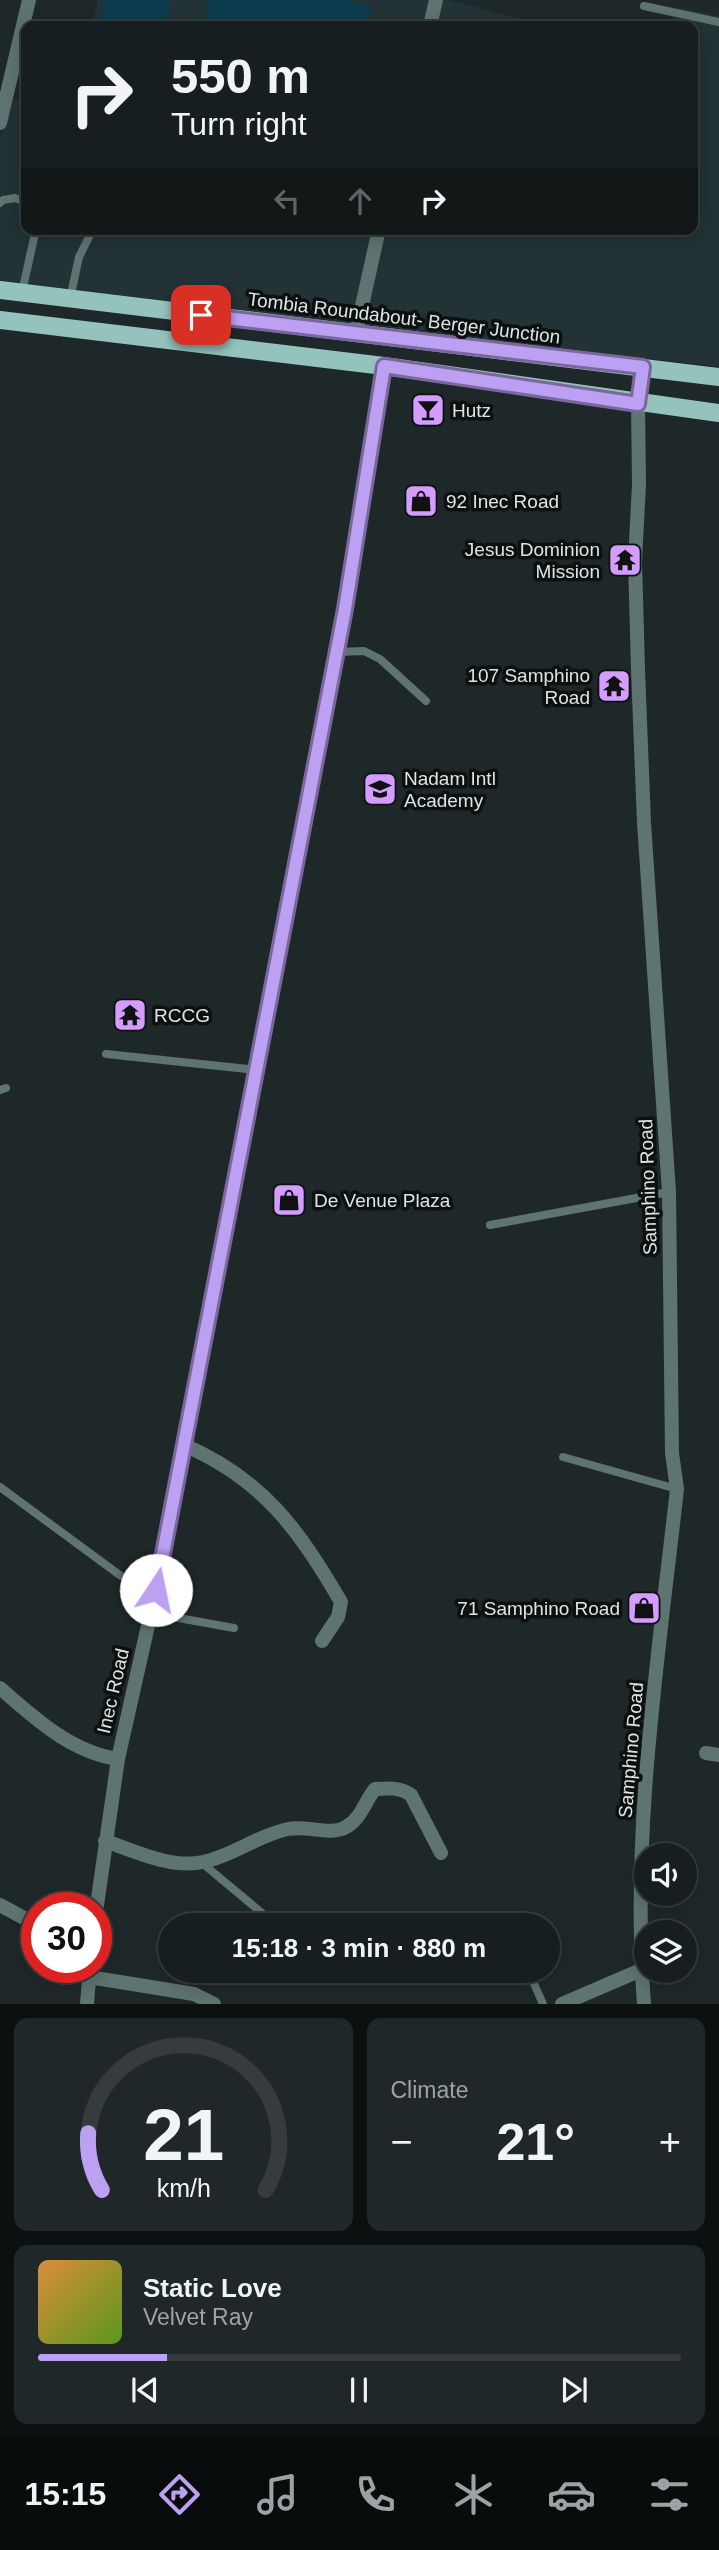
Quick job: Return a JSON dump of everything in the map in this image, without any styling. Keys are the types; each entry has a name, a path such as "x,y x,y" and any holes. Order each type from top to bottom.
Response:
{"main road":[{"name":"Tombia Roundabout- Berger Junction","path":"0,290 719,377"},
{"path":"0,320 384,366 719,414"}],"street":[{"path":"24,21 29,0"},
{"path":"431,21 436,0"},
{"path":"0,123 21,34"},
{"path":"356,333 378,235"},
{"name":"Inec Road","path":"99,1892 118,1759 156,1590 353,567 384,366"},
{"name":"Samphino Road","path":"642,1920 645,1770 677,1489 672,1453 669,1192 644,824 638,670 635,561 639,484 638,404 643,367"},
{"path":"184,1445 208,1456 246,1480 281,1513 322,1569 341,1602 338,1617 322,1641"},
{"path":"0,1688 38,1721 79,1747 103,1757 118,1759"},
{"path":"105,1841 170,1862 202,1863 266,1835 291,1828 337,1830 347,1827 360,1814 374,1789 403,1789 411,1795 441,1853"},
{"path":"0,1905 21,1916"},
{"path":"562,2004 634,1973"},
{"path":"112,1977 194,1994 214,2004"},
{"path":"87,2004 89,1983"},
{"name":"Samphino Road","path":"642,1983 644,2004"}],"lane":[{"path":"644,6 719,22"},
{"path":"0,203 15,198 21,200"},
{"path":"22,292 35,235"},
{"path":"70,299 79,257 90,235"},
{"path":"337,652 364,651 380,659 426,701"},
{"path":"106,1055 257,1070"},
{"path":"490,1225 669,1192"},
{"path":"563,1457 677,1489"},
{"path":"0,1487 121,1576 156,1590"},
{"path":"151,1613 234,1628"},
{"path":"202,1863 262,1913"},
{"path":"534,1983 543,2004"}],"shaded area":[{"path":"98,0 449,0 529,21 93,21"},
{"path":"676,7 719,16 719,367 0,281 0,140 14,100 21,101 21,235 698,235 698,21 671,21"}],"building":[{"path":"104,0 171,0 166,21 99,21"},
{"path":"209,0 348,0 372,7 368,21 203,21"}],"place":[{"name":"Hutz","path":"428,410"},
{"name":"92 Inec Road","path":"421,501"},
{"name":"Jesus Dominion Mission","path":"625,560"},
{"name":"107 Samphino Road","path":"614,686"},
{"name":"Nadam Intl Academy","path":"380,789"},
{"name":"RCCG","path":"130,1015"},
{"name":"De Venue Plaza","path":"289,1200"},
{"name":"71 Samphino Road","path":"644,1608"}],"route":[{"path":"156,1590 353,567 384,366 638,404 643,367 201,315"}]}
